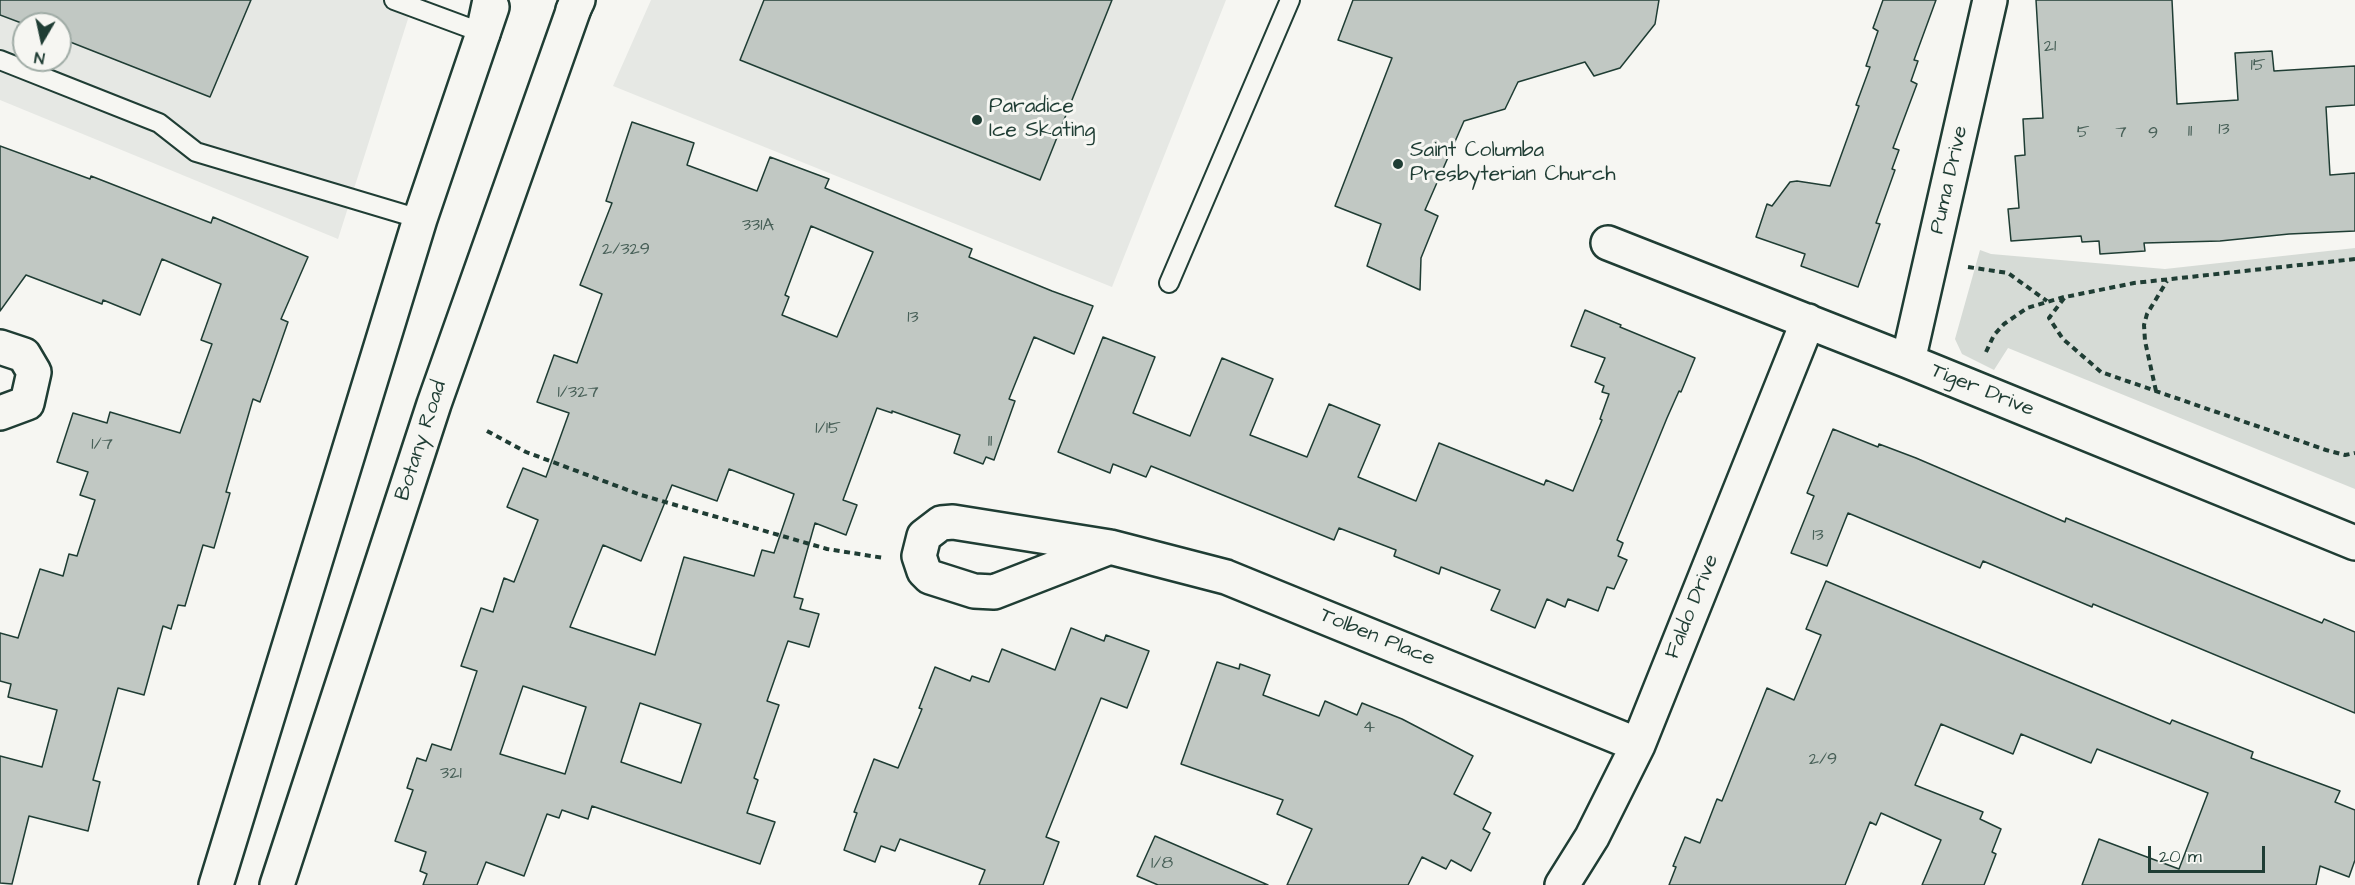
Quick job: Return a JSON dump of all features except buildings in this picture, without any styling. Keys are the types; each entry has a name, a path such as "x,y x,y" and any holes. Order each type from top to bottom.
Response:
{"street":[{"path":"483,33 490,0"},
{"path":"216,885 420,219 495,0"},
{"name":"Puma Drive","path":"1908,361 1990,0"},
{"name":"Botany Road","path":"277,885 434,404 576,3"},
{"name":"Tiger Drive","path":"1608,243 1973,387 2355,543"},
{"name":"Faldo Drive","path":"1562,885 1592,837 1638,745 1808,321"},
{"path":"0,347 24,355 34,372 27,403 0,414"},
{"name":"Tolben Place","path":"921,562 919,556 924,536 941,523 953,522 1110,547 1226,577 1638,745"},
{"path":"921,562 924,571 930,577 974,591 994,592 1110,547"}],"lane":[{"path":"394,0 483,33"},
{"path":"1169,284 1290,0"},
{"path":"0,60 159,123 196,152 420,219"}],"path":[{"path":"1973,387 1994,335 2004,324 2026,308 2065,297 2134,284 2355,259"},
{"path":"1930,264 1984,268 2008,273 2048,302"},
{"path":"2156,391 2145,341 2144,325 2147,314 2167,280"},
{"path":"2065,297 2049,318 2062,339 2102,372 2326,450 2345,454 2355,453"},
{"path":"487,431 526,452 641,495 827,549 921,562"}],"shaded area":[{"path":"0,0 414,0 338,239 0,100"},
{"path":"651,0 1226,0 1112,287 613,86"},
{"path":"2355,248 2355,489 2008,348 1994,370 1962,354 1955,339 1980,250 1991,254 2165,269"}],"place":[{"name":"Paradice Ice Skating","path":"977,120"},
{"name":"Saint Columba Presbyterian Church","path":"1398,164"}]}
